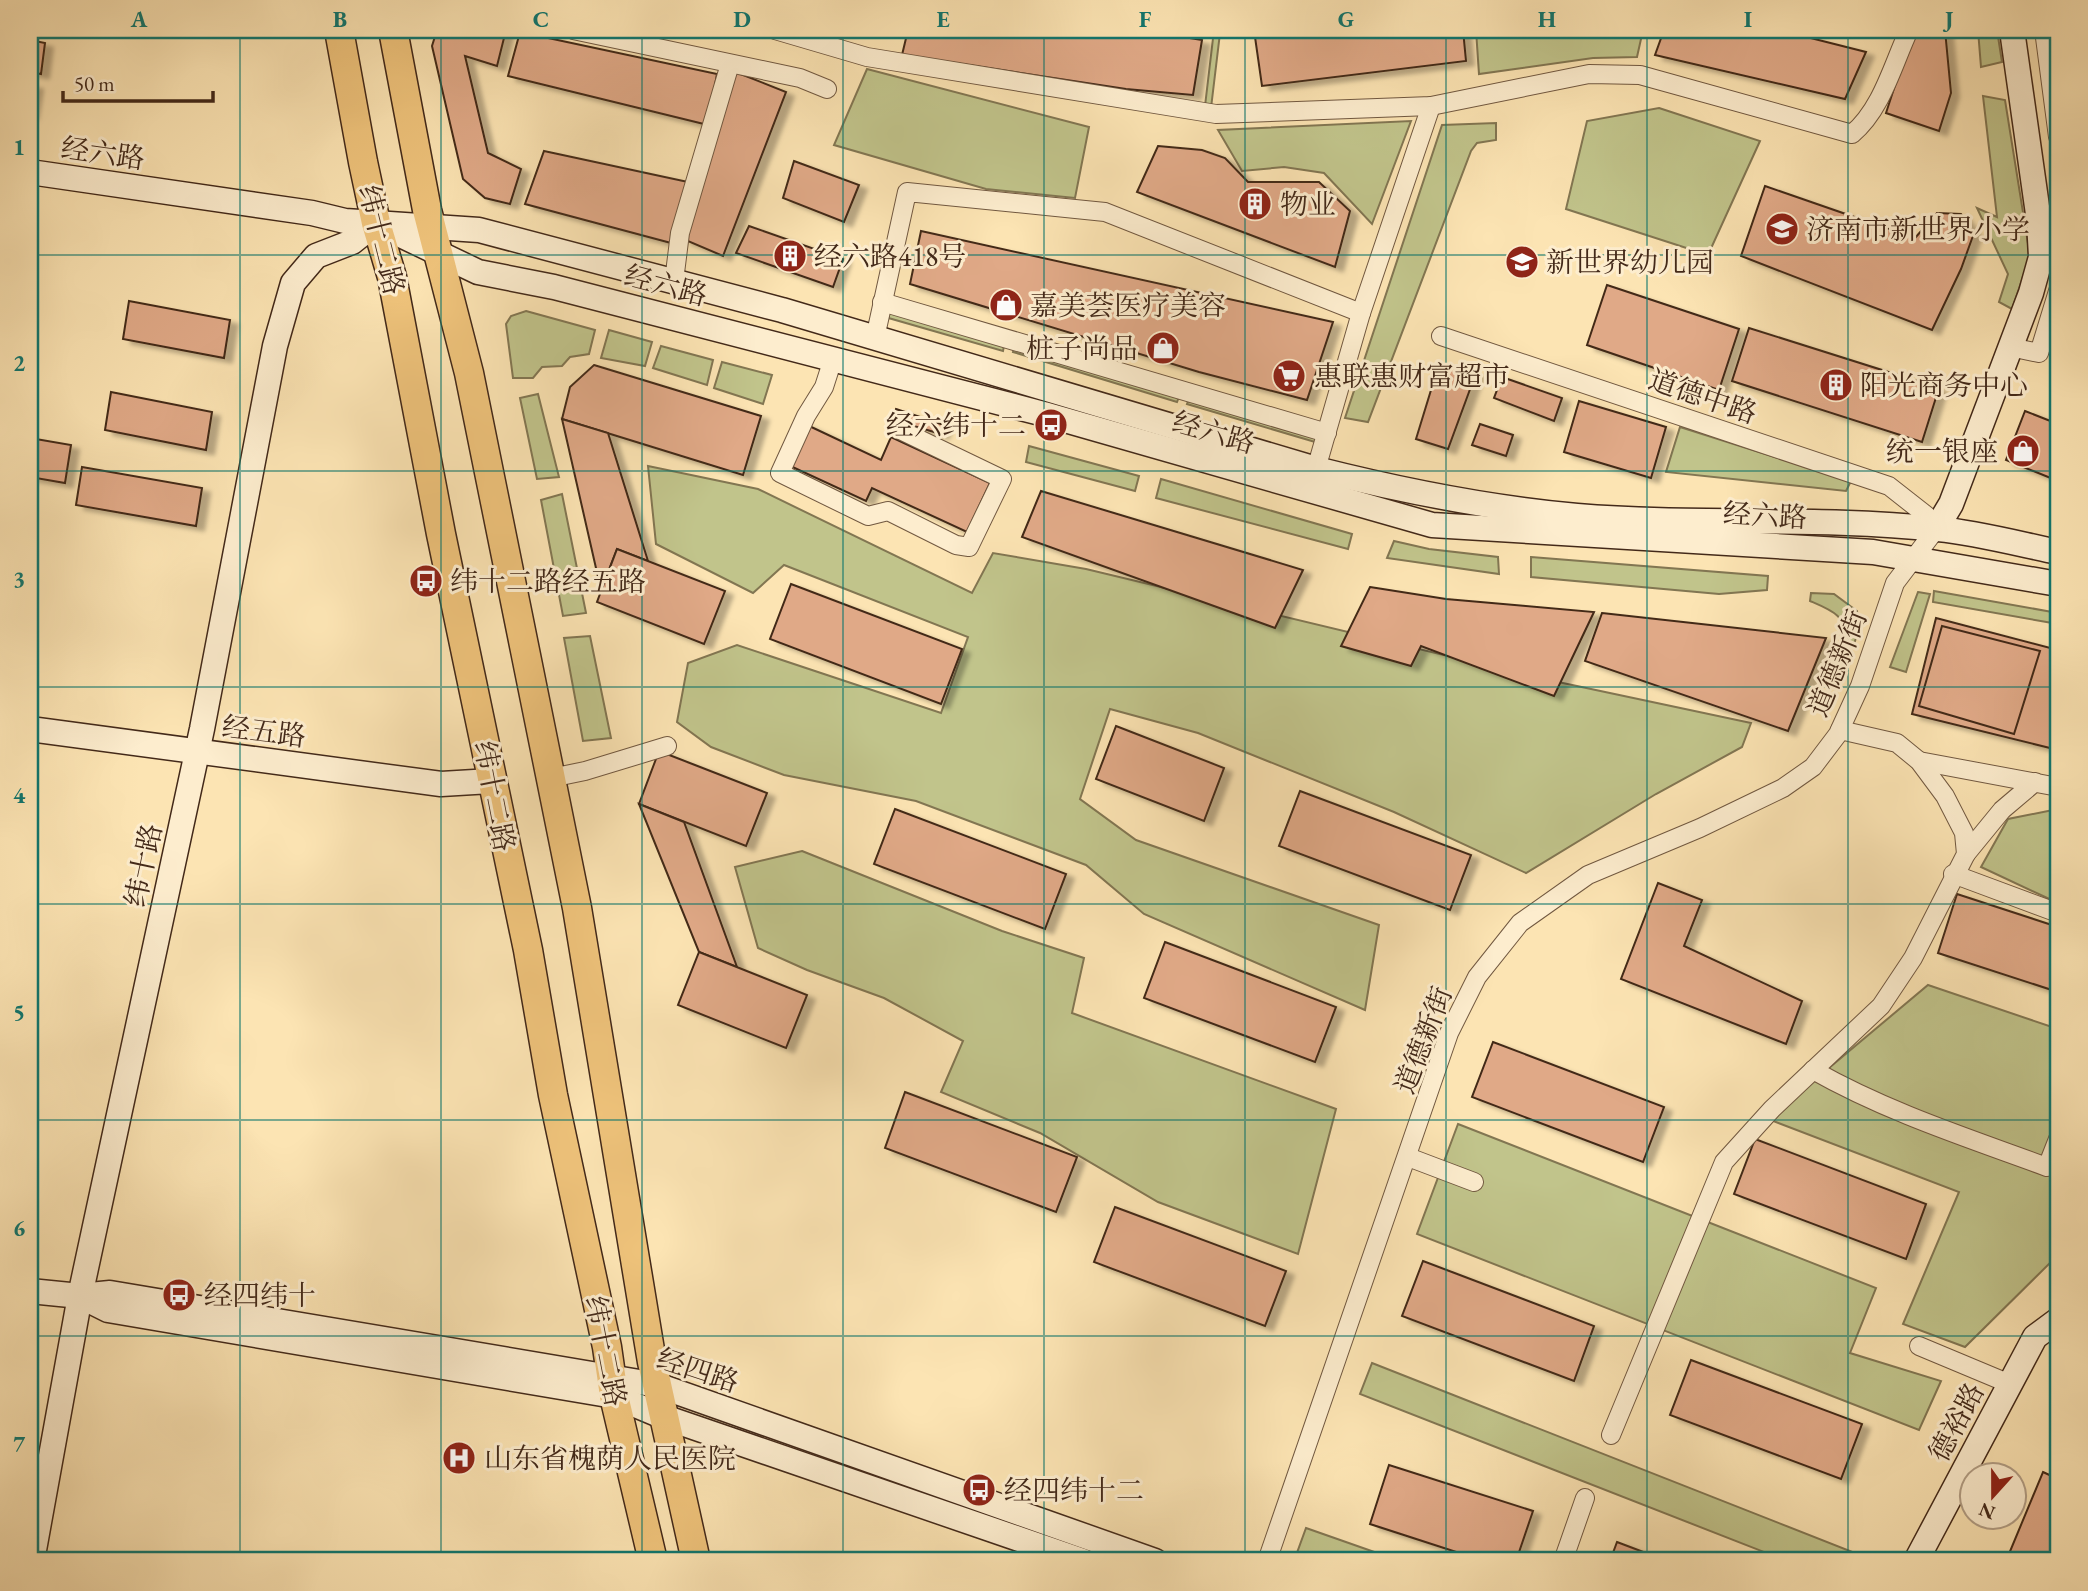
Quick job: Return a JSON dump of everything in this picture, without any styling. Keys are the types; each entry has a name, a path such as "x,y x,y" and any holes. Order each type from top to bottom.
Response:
{"main road":[{"name":"纬十二路","path":"339,30 376,223 392,277 491,781 528,950 553,1095 612,1387 653,1561"},
{"name":"纬十二路","path":"393,30 431,225 469,373 583,938 657,1385 696,1561"},
{"path":"1936,529 1951,504 2031,293 2041,257 2039,221 2012,30"},
{"name":"经六路","path":"30,172 376,223 479,230 674,281 875,338 1395,490 1481,506 1579,516 1811,521 1936,529 2058,552"},
{"name":"经六路","path":"376,223 478,272 554,287 1044,414 1432,525 1873,552 2058,584"},
{"name":"纬十路","path":"32,1561 80,1296 197,753 275,346 293,283 316,256 352,242 376,223"},
{"name":"经五路","path":"30,729 440,783 491,781"},
{"name":"经四路","path":"30,1291 80,1296 108,1310 612,1387 657,1385 1155,1561"},
{"name":"德裕路","path":"1916,1561 2035,1337 2058,1320"},
{"name":"经四路","path":"612,1387 664,1417 1083,1561"}],"street":[{"path":"573,30 800,78 827,89"},
{"path":"775,30 867,57 1216,114 1431,106 1589,74 1640,75 1853,134 1864,124 1876,102 1909,30"},
{"path":"2044,30 2058,137"},
{"path":"674,281 680,233 730,64"},
{"path":"1316,469 1361,313 1431,106"},
{"path":"875,338 907,192 1105,212 1361,313"},
{"path":"2010,346 2039,353 2058,291"},
{"path":"882,302 1327,433"},
{"name":"道德中路","path":"1441,336 1889,486 1926,515 1936,529"},
{"path":"833,359 824,387 806,416 780,472 868,516 888,511 956,545 968,547 1002,479 896,428"},
{"name":"道德新街","path":"1267,1561 1449,1033 1477,977 1520,923 1588,875 1700,828 1783,788 1813,767 1840,730 1860,686 1895,583 1936,529"},
{"path":"1840,730 1897,743 1919,761 1945,796 1964,833 1966,854"},
{"path":"551,778 585,772 667,746"},
{"path":"1919,761 2058,787"},
{"path":"1611,1435 1680,1261 1724,1162 1813,1070 1881,1006 1913,958 1966,854 2002,810 2035,782"},
{"path":"1954,874 2058,913"},
{"path":"1813,1070 1847,1089 2047,1167 2058,1139"},
{"path":"1408,1157 1474,1182"},
{"path":"1919,1346 2010,1384"},
{"path":"1563,1561 1586,1498"}],"green space":[{"path":"1214,30 1220,30 1220,33 1211,108 1205,106"},
{"path":"1476,30 1643,30 1637,57 1593,58 1479,74"},
{"path":"1978,30 1997,30 2002,62 1981,67"},
{"path":"867,69 1089,127 1075,198 986,189 834,145"},
{"path":"1983,96 2005,100 2030,256 2012,309 1999,302 2008,274 1977,208 1997,217"},
{"path":"1659,108 1760,141 1708,255 1566,209 1587,121"},
{"path":"1411,121 1372,224 1324,173 1284,167 1242,171 1218,130"},
{"path":"1496,123 1496,140 1477,143 1471,151 1368,422 1345,418 1442,125"},
{"path":"888,307 1005,341 1003,351 885,317"},
{"path":"526,311 595,330 589,354 570,357 562,366 542,367 533,378 513,378 506,324 511,316"},
{"path":"609,330 652,342 645,366 601,358"},
{"path":"1015,345 1180,394 1177,402 1013,352"},
{"path":"661,346 713,360 707,385 653,368"},
{"path":"722,362 772,375 763,404 714,388"},
{"path":"538,394 559,477 537,479 520,398"},
{"path":"1190,396 1317,435 1315,442 1187,404"},
{"path":"1680,427 1851,481 1846,491 1666,472"},
{"path":"1029,446 1139,476 1135,491 1026,462"},
{"path":"648,466 758,489 972,593 993,553 1086,569 1544,679 1751,723 1742,747 1656,794 1526,873 1394,812 1198,733 1110,709 1080,799 1136,840 1379,925 1365,1010 1144,914 1086,865 916,801 784,775 711,747 677,722 688,663 737,645 941,713 968,637 784,565 753,593 656,544"},
{"path":"1161,479 1352,534 1348,549 1156,498"},
{"path":"562,494 586,613 563,616 541,500"},
{"path":"1394,541 1429,549 1498,557 1499,574 1387,558"},
{"path":"1531,557 1768,576 1767,590 1719,594 1531,577"},
{"path":"1934,591 2058,613 2058,624 1933,602"},
{"path":"1918,592 1930,594 1906,672 1890,667"},
{"path":"1811,593 1834,594 1857,611 1859,629 1854,644 1847,642 1845,626 1837,615 1810,601"},
{"path":"590,636 611,738 583,741 564,638"},
{"path":"2058,809 2058,903 1981,867 2008,819"},
{"path":"802,851 1002,931 1084,958 1072,1013 1336,1109 1298,1254 1158,1202 1040,1133 941,1092 963,1041 884,998 807,970 758,948 735,867"},
{"path":"1928,985 2058,1029 2058,1255 1965,1347 1903,1324 1959,1192 1768,1119"},
{"path":"1458,1124 1876,1288 1850,1353 1941,1381 1919,1430 1417,1234"},
{"path":"1372,1363 1855,1553 1851,1561 1787,1561 1360,1394"},
{"path":"1306,1528 1400,1561 1294,1561"}],"building":[{"path":"437,30 506,30 497,66 465,56 488,153 521,169 510,204 485,198 463,179 432,46"},
{"path":"908,30 1140,30 1202,40 1193,95 1126,89 902,55"},
{"path":"1254,30 1463,30 1466,61 1262,86"},
{"path":"1664,30 1779,30 1866,52 1845,99 1655,55"},
{"path":"1913,30 1945,30 1951,93 1939,131 1886,113"},
{"path":"520,32 717,74 708,125 508,76"},
{"path":"30,40 45,43 41,74 30,72"},
{"path":"733,71 786,92 723,256 683,239"},
{"path":"30,84 35,85 30,116"},
{"name":"物业","path":"1158,146 1202,150 1225,158 1248,182 1319,182 1350,211 1335,267 1137,192"},
{"path":"544,151 688,182 671,243 525,204"},
{"path":"794,161 859,185 844,222 783,198"},
{"path":"1765,186 1915,238 1937,213 1961,214 1974,233 1961,269 1932,330 1741,256"},
{"name":"经六路418号","path":"749,226 843,259 833,287 736,253"},
{"path":"921,231 1333,322 1307,400 1199,372 910,284"},
{"path":"1607,285 1739,329 1719,390 1587,345"},
{"path":"129,301 230,320 224,358 123,339"},
{"name":"阳光商务中心","path":"1749,328 1939,388 1922,442 1732,381"},
{"path":"1439,364 1476,373 1448,449 1416,439"},
{"path":"594,365 761,416 743,475 562,419 570,387"},
{"path":"1502,377 1562,398 1554,421 1494,398"},
{"path":"111,392 212,412 206,450 105,430"},
{"path":"1579,401 1666,427 1651,478 1564,452"},
{"path":"896,409 944,425 941,434 893,420"},
{"path":"2025,411 2058,424 2058,481 2006,460"},
{"path":"562,419 608,433 648,561 617,549 601,590"},
{"path":"805,424 881,460 891,437 990,483 967,532 872,488 866,501 786,464"},
{"path":"1480,424 1513,435 1506,456 1472,445"},
{"path":"30,438 71,445 65,483 30,477"},
{"path":"82,467 202,488 196,526 76,505"},
{"path":"1041,491 1303,570 1275,628 1022,537"},
{"path":"617,549 725,591 704,644 597,602"},
{"path":"791,584 962,649 941,704 770,639"},
{"path":"1370,587 1446,599 1594,612 1554,696 1421,646 1411,666 1341,646"},
{"path":"1602,613 1826,638 1788,731 1585,661"},
{"path":"1936,618 2058,650 2058,750 1912,714"},
{"path":"1942,626 2040,651 2014,734 1919,706"},
{"path":"1116,726 1224,768 1204,821 1096,779"},
{"path":"659,751 767,793 746,846 639,804"},
{"path":"1300,791 1471,855 1450,910 1279,846"},
{"path":"639,804 684,822 737,967 699,952"},
{"path":"895,809 1066,874 1045,929 874,864"},
{"path":"1658,883 1702,900 1684,946 1802,1001 1786,1044 1621,979"},
{"path":"1957,894 2058,927 2058,992 1938,953"},
{"path":"1165,942 1336,1007 1315,1062 1144,998"},
{"path":"699,952 807,995 786,1048 678,1005"},
{"path":"1493,1042 1664,1107 1643,1162 1472,1097"},
{"path":"905,1092 1077,1157 1056,1212 885,1148"},
{"path":"1755,1139 1926,1204 1906,1259 1734,1194"},
{"path":"1115,1207 1286,1271 1265,1326 1094,1262"},
{"path":"1423,1261 1594,1326 1574,1381 1402,1316"},
{"path":"1691,1360 1862,1424 1841,1479 1670,1415"},
{"path":"2058,1437 2058,1459 2051,1456"},
{"path":"1389,1465 1533,1511 1516,1561 1484,1561 1370,1524"},
{"path":"2043,1472 2058,1479 2058,1561 2006,1561 2018,1532 2028,1532 2028,1508"},
{"path":"1617,1542 1667,1561 1610,1561"}],"place":[{"name":"物业","path":"1255,204"},
{"name":"济南市新世界小学","path":"1782,229"},
{"name":"经六路418号","path":"790,256"},
{"name":"新世界幼儿园","path":"1522,262"},
{"name":"嘉美荟医疗美容","path":"1006,305"},
{"name":"桩子尚品","path":"1163,348"},
{"name":"惠联惠财富超市","path":"1289,376"},
{"name":"阳光商务中心","path":"1836,385"},
{"name":"经六纬十二","path":"1051,425"},
{"name":"统一银座","path":"2023,451"},
{"name":"纬十二路经五路","path":"426,581"},
{"name":"经四纬十","path":"179,1295"},
{"name":"山东省槐荫人民医院","path":"459,1458"},
{"name":"经四纬十二","path":"979,1490"}]}
